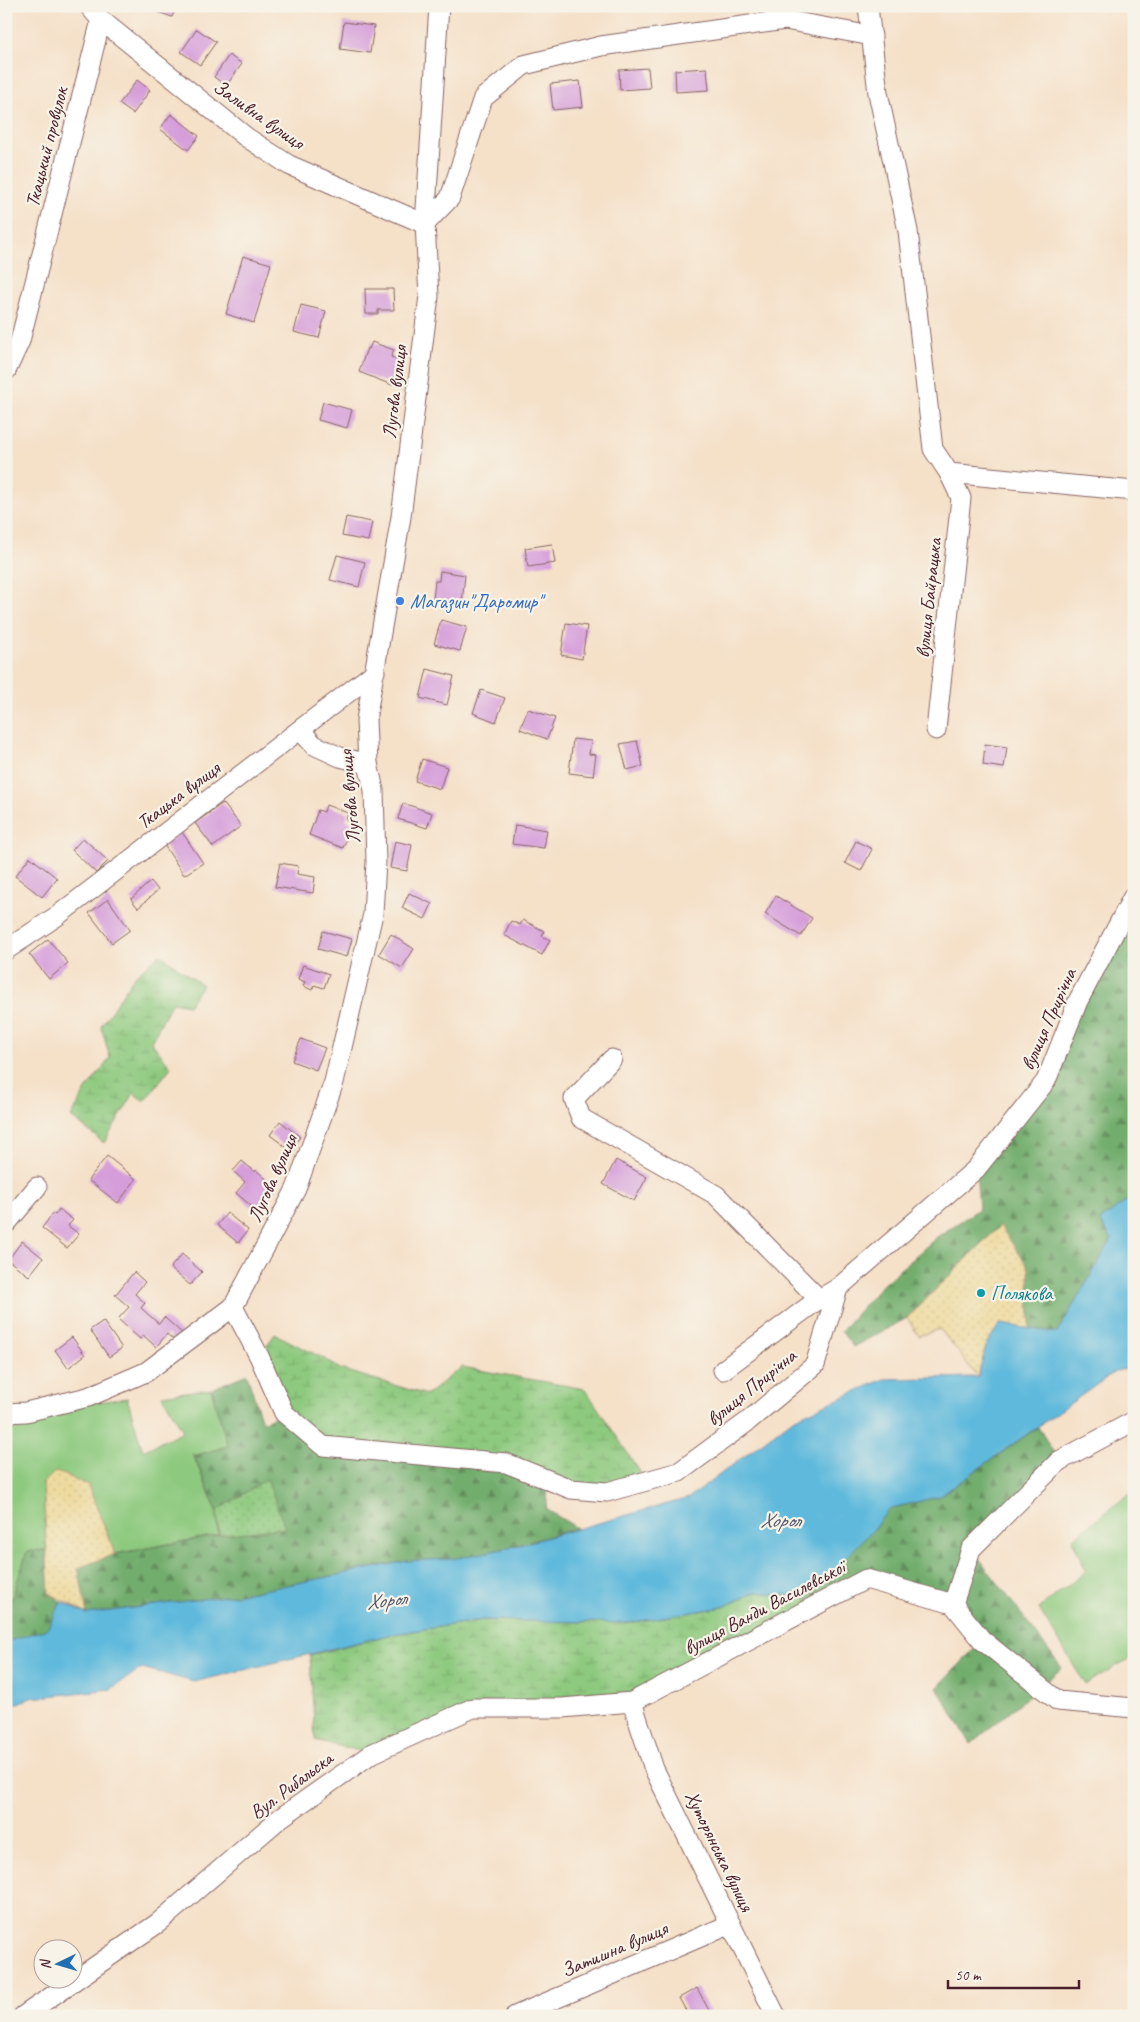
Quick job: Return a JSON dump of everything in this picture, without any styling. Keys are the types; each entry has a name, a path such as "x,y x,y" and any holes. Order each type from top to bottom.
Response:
{"street":[{"name":"Лугова вулиця","path":"6,1413 26,1412 88,1397 146,1372 233,1307 296,1188 334,1082 373,914 376,862 375,817 374,790 368,764 366,720 401,518 429,296 425,224 438,6"},
{"name":"вулиця Байрацька","path":"868,6 878,93 908,231 933,449 949,473 961,498 936,730"},
{"name":"Заливна вулиця","path":"95,13 246,137 289,165 425,224"},
{"name":"Ткацький провулок","path":"6,371 20,340 95,13"},
{"path":"425,224 450,198 483,98 524,65 601,46 785,20 872,36"},
{"path":"949,473 1134,491"},
{"name":"Ткацька вулиця","path":"6,950 57,916 375,672"},
{"path":"300,730 314,745 340,757 368,764"},
{"name":"вулиця Прирічна","path":"233,1307 260,1356 284,1414 323,1446 506,1463 571,1489 607,1492 678,1472 747,1422 815,1365 838,1288 976,1169 1046,1081 1078,1001 1134,895"},
{"path":"612,1059 574,1099 581,1118 716,1195 819,1299"},
{"path":"6,1224 37,1187"},
{"path":"723,1370 819,1299 838,1288"},
{"path":"1134,1421 1059,1462 971,1549 953,1604 982,1640 1058,1701 1134,1708"},
{"name":"вулиця Ванди Василевської","path":"632,1702 866,1579 953,1604"},
{"name":"Хуторянська вулиця","path":"632,1702 654,1769 776,2016"},
{"name":"Вул. Рибальска","path":"23,2016 158,1923 279,1819 371,1754 473,1708 562,1708 632,1702"},
{"name":"Затишна вулиця","path":"515,2016 731,1924"}],"green space":[{"path":"1134,895 1134,1195 1100,1221 1112,1239 1057,1333 1030,1329 1029,1268 1000,1226 907,1318 853,1347 841,1331 880,1287 937,1237 979,1209 976,1169 1046,1081"},
{"path":"160,954 202,985 189,1005 172,1002 151,1042 171,1067 144,1102 134,1093 104,1143 71,1117 86,1090 110,1058 101,1026 134,977"},
{"path":"275,1334 325,1359 340,1369 427,1395 462,1367 585,1389 646,1481 607,1492 506,1463 323,1446 284,1413 259,1356"},
{"path":"247,1374 262,1422 284,1413 506,1463 549,1481 546,1509 577,1528 508,1548 452,1559 407,1561 248,1593 87,1614 78,1568 115,1554 218,1535 217,1511 194,1456 228,1446 211,1389"},
{"path":"211,1389 228,1446 194,1456 192,1453 217,1511 219,1535 115,1554 88,1485 43,1483 46,1550 27,1551 12,1599 6,1601 6,1413 127,1398 143,1451 183,1431 162,1395"},
{"path":"1038,1427 1059,1461 972,1549 1062,1668 971,1744 937,1688 982,1641 953,1605 866,1579 810,1608 806,1597 872,1531 889,1509 940,1496"},
{"path":"267,1479 285,1528 219,1535 217,1511"},
{"path":"1134,1490 1134,1656 1085,1684 1039,1609 1086,1571 1072,1539"},
{"path":"46,1550 49,1593 61,1602 47,1629 6,1642 6,1601 12,1599 27,1551"},
{"path":"755,1592 806,1597 810,1608 630,1698 473,1708 371,1754 315,1740 310,1655 393,1634 483,1620 628,1623 723,1607"}],"sand":[{"name":"Полякова","path":"1000,1226 1029,1268 1030,1329 1000,1324 987,1343 978,1377 940,1329 919,1336 907,1318"},
{"path":"56,1471 88,1485 115,1554 78,1568 87,1614 49,1593 43,1483"}],"water":[{"name":"Хорол","path":"1134,1195 1134,1367 1116,1371 940,1496 889,1509 872,1531 806,1597 755,1592 723,1607 628,1623 483,1620 393,1634 194,1682 142,1668 111,1689 31,1698 6,1708 6,1642 47,1629 61,1602 87,1614 248,1593 407,1561 452,1559 508,1548 689,1498 793,1419 884,1379 978,1377 987,1343 1000,1324 1057,1333 1112,1239 1100,1221"}],"building":[{"path":"151,6 177,6 172,17 150,9"},
{"path":"344,22 374,26 370,53 340,49"},
{"path":"197,29 216,42 200,65 181,52"},
{"path":"229,55 242,64 226,86 214,77"},
{"path":"648,68 650,88 620,90 619,70"},
{"path":"707,68 709,90 676,92 675,70"},
{"path":"137,80 150,90 133,114 119,104"},
{"path":"580,81 583,107 553,110 550,84"},
{"path":"171,114 199,136 188,150 160,129"},
{"path":"243,256 271,264 254,323 226,314"},
{"path":"365,289 393,289 394,310 378,310 378,314 366,314"},
{"path":"301,305 326,311 319,338 294,332"},
{"path":"372,342 394,350 391,357 401,360 392,385 359,372 367,348 369,349"},
{"path":"323,402 352,410 347,428 318,420"},
{"path":"346,517 372,522 368,541 342,536"},
{"path":"552,544 555,563 528,567 525,548"},
{"path":"337,555 365,562 359,587 330,580"},
{"path":"440,571 465,575 462,603 433,599 435,581 439,581"},
{"path":"441,620 467,627 460,651 434,644"},
{"path":"566,623 587,626 582,659 561,655"},
{"path":"427,669 454,676 447,705 420,698"},
{"path":"481,690 505,698 496,722 473,713"},
{"path":"528,709 555,718 547,739 520,729"},
{"path":"573,739 591,741 589,754 596,755 593,776 569,773"},
{"path":"637,741 643,766 627,770 620,744"},
{"path":"985,744 1007,747 1004,768 983,765"},
{"path":"422,759 447,767 440,789 415,781"},
{"path":"223,803 241,826 213,847 195,823"},
{"path":"403,803 432,813 427,828 398,819"},
{"path":"326,805 348,813 346,820 353,823 343,848 309,835 318,810 324,812"},
{"path":"515,825 547,830 544,848 512,844"},
{"path":"182,832 203,863 184,875 164,845"},
{"path":"83,838 108,861 96,873 72,850"},
{"path":"395,841 412,845 407,871 390,868"},
{"path":"856,841 872,849 861,871 845,863"},
{"path":"30,857 57,878 42,897 15,876"},
{"path":"280,863 298,866 297,874 315,877 313,893 275,887"},
{"path":"151,881 158,890 138,908 131,899"},
{"path":"409,893 432,904 425,919 402,908"},
{"path":"776,896 812,918 801,936 765,914"},
{"path":"108,899 130,930 112,943 89,913"},
{"path":"523,920 544,931 542,936 550,940 542,955 504,935 511,921 520,925"},
{"path":"323,931 352,939 347,957 318,949"},
{"path":"391,934 414,949 402,968 379,954"},
{"path":"48,939 68,963 49,979 29,954"},
{"path":"303,965 329,974 324,988 314,985 312,990 303,986 305,982 298,979"},
{"path":"301,1039 325,1048 316,1070 292,1061"},
{"path":"280,1121 300,1137 290,1150 270,1135"},
{"path":"107,1156 136,1179 118,1203 88,1180"},
{"path":"616,1160 647,1177 634,1201 603,1184"},
{"path":"242,1161 277,1188 257,1211 236,1193 245,1182 233,1171"},
{"path":"59,1209 73,1220 68,1226 79,1234 67,1248 42,1228 53,1213 55,1215"},
{"path":"227,1213 248,1230 238,1243 217,1225"},
{"path":"22,1241 43,1258 29,1276 8,1260"},
{"path":"182,1254 202,1272 190,1285 170,1268"},
{"path":"134,1272 145,1282 135,1294 145,1303 141,1308 159,1324 164,1317 183,1334 176,1342 167,1334 156,1347 143,1335 140,1339 118,1319 129,1307 115,1295"},
{"path":"103,1321 122,1348 109,1357 90,1330"},
{"path":"72,1337 85,1355 68,1368 55,1350"},
{"path":"697,1988 712,2016 689,2016 679,1998"}],"place":[{"name":"Магазин\"Даромир\"","path":"400,601"},
{"name":"Полякова","path":"981,1293"}]}
